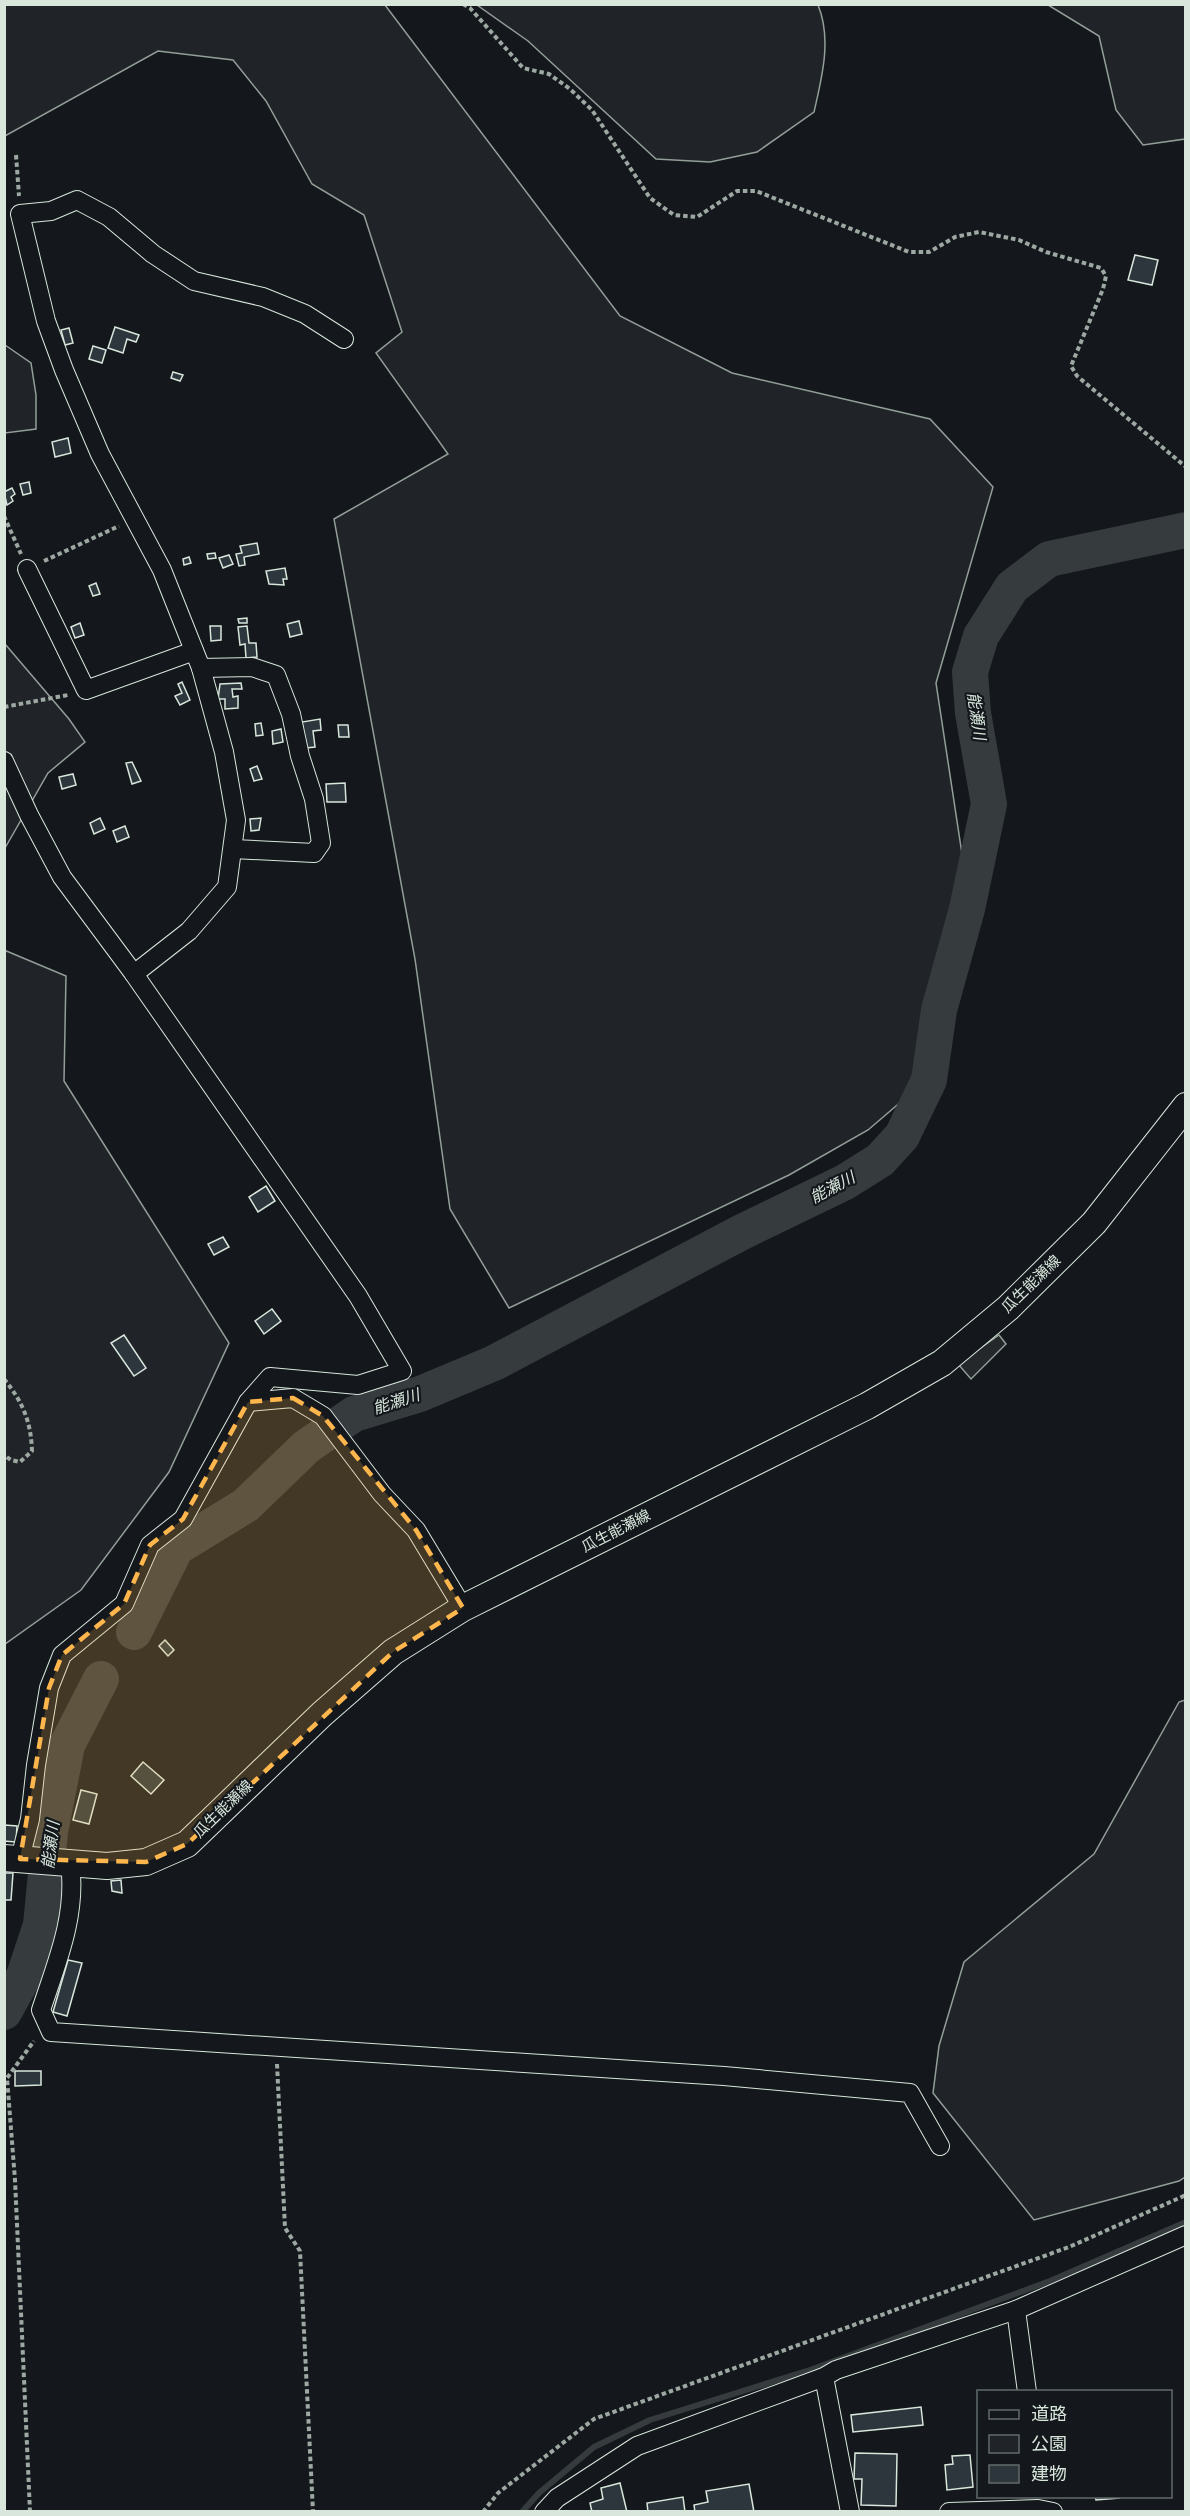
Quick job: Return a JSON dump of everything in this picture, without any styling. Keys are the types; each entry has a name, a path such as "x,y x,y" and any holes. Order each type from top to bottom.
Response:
{"main road":[{"name":"瓜生能瀬線","path":"12,1859 107,1866 146,1862 187,1844 322,1714 393,1652 463,1608 867,1406 942,1363 1008,1308 1094,1222 1185,1106"}],"street":[{"path":"134,974 189,931 227,887 236,820 224,752 197,660 162,570 99,454 64,370 46,321 20,214 51,211 77,200 110,217 153,254 194,281 263,297 305,314 344,339"},
{"path":"27,569 86,690 197,660 252,667 276,675 291,714 300,756 314,799 321,843 314,853 233,849"},
{"path":"4,761 28,815 62,877 134,974 358,1296 402,1371 358,1385 270,1377 248,1402 183,1519 150,1545 124,1604 62,1655 49,1688 36,1765 30,1819 12,1859"},
{"path":"248,1402 293,1398 323,1416 382,1494 416,1530 463,1608"},
{"path":"70,1863 73,1885 68,1927 41,2010 51,2032 724,2076 910,2093 940,2146"},
{"path":"544,2511 557,2498 637,2445 824,2377 836,2370 1016,2310 1185,2235"},
{"path":"1016,2310 1027,2390"},
{"path":"824,2377 850,2511"},
{"path":"949,2511 1043,2506"}],"path":[{"path":"463,4 470,8 524,68 549,74 570,89 592,110 650,198 674,215 697,217 737,191 756,191 909,252 929,252 955,237 979,232 1019,240 1046,252 1101,268 1106,276 1103,289 1071,366 1077,376 1185,467"},
{"path":"16,155 20,214"},
{"path":"4,516 27,569 135,518"},
{"path":"4,707 86,690"},
{"path":"4,1379 17,1395 27,1416 32,1451 20,1461 10,1460 4,1455"},
{"path":"30,2511 15,2180 7,2078 47,2023"},
{"path":"276,2045 285,2228 300,2251 313,2511"},
{"path":"483,2511 498,2493 594,2419 1069,2247 1185,2195"}],"highlighted area":[{"path":"293,1398 323,1416 416,1530 463,1608 393,1652 187,1844 146,1862 20,1859 49,1688 62,1655 124,1604 150,1545 183,1519 248,1402"}],"green space":[{"path":"5,4 385,5 620,316 732,373 930,419 993,487 936,683 969,900 917,1088 868,1130 789,1175 509,1308 450,1209 415,959 334,519 448,454 376,353 402,332 364,215 312,184 266,101 233,60 158,51 5,136"},
{"path":"477,5 818,5 825,45 814,112 757,152 710,162 656,159 528,41"},
{"path":"1048,5 1185,5 1185,139 1143,145 1116,110 1099,36"},
{"path":"5,345 31,363 36,395 36,429 5,433"},
{"path":"5,644 69,719 85,742 48,773 5,848"},
{"path":"4,950 66,976 64,1081 229,1343 169,1472 81,1590 5,1644"},
{"path":"1185,1700 1185,2177 1179,2181 1034,2220 933,2093 939,2046 964,1962 1094,1854 1179,1702"}],"shaded area":[{"path":"999,1335 1006,1344 971,1379 958,1364"}],"building":[{"path":"1135,255 1158,260 1152,285 1128,280"},
{"path":"115,327 139,335 136,342 127,339 123,353 108,348"},
{"path":"69,328 73,343 65,345 61,330"},
{"path":"93,346 106,350 102,363 89,359"},
{"path":"173,372 183,375 180,381 171,378"},
{"path":"68,438 71,453 55,457 52,442"},
{"path":"29,482 31,493 23,495 20,484"},
{"path":"12,488 15,494 11,497 13,501 7,505 4,492"},
{"path":"257,543 259,554 244,557 245,565 239,566 236,554 242,553 240,546"},
{"path":"215,553 216,558 208,559 207,554"},
{"path":"229,555 233,564 223,568 219,558"},
{"path":"189,557 191,563 184,565 183,559"},
{"path":"285,568 287,579 283,579 284,585 269,584 266,571"},
{"path":"96,583 100,594 93,596 89,586"},
{"path":"247,618 247,623 239,623 238,619"},
{"path":"299,621 302,634 290,637 287,624"},
{"path":"80,623 84,635 75,638 71,627"},
{"path":"210,626 221,626 221,640 211,641"},
{"path":"247,626 249,643 256,643 257,657 246,658 245,644 240,645 238,627"},
{"path":"182,682 190,700 180,705 175,696 182,693 178,684"},
{"path":"241,683 242,689 232,689 233,697 238,696 238,708 225,709 225,699 218,699 220,684"},
{"path":"320,719 321,730 313,731 315,747 306,748 302,722"},
{"path":"261,723 263,735 256,736 255,724"},
{"path":"338,725 348,725 349,737 339,737"},
{"path":"281,729 283,742 273,744 272,731"},
{"path":"132,762 141,781 132,784 126,763"},
{"path":"257,766 262,779 254,781 250,769"},
{"path":"73,774 76,785 62,789 59,777"},
{"path":"345,783 346,802 327,802 326,784"},
{"path":"100,818 105,829 94,834 90,823"},
{"path":"261,818 259,830 251,831 250,819"},
{"path":"125,826 129,837 117,842 113,831"},
{"path":"266,1186 275,1201 258,1212 249,1197"},
{"path":"223,1237 229,1247 214,1255 208,1244"},
{"path":"272,1309 281,1321 264,1334 255,1321"},
{"path":"124,1335 146,1368 134,1376 111,1343"},
{"path":"165,1640 174,1650 168,1656 159,1646"},
{"path":"143,1762 164,1780 151,1794 131,1776"},
{"path":"81,1790 97,1794 89,1824 73,1820"},
{"path":"4,1825 17,1826 16,1842 4,1841"},
{"path":"4,1873 13,1873 11,1900 4,1900"},
{"path":"121,1880 122,1893 112,1891 111,1881"},
{"path":"68,1960 82,1963 67,2016 53,2012"},
{"path":"15,2071 41,2071 41,2085 15,2086"},
{"path":"921,2407 923,2425 853,2432 851,2415"},
{"path":"855,2453 897,2454 896,2506 861,2505 862,2479 854,2479"},
{"path":"970,2455 973,2487 947,2490 945,2465 953,2464 952,2456"},
{"path":"620,2483 627,2512 592,2512 590,2503 603,2499 601,2488"},
{"path":"749,2484 754,2512 695,2512 694,2505 708,2502 706,2491"},
{"path":"683,2497 685,2512 648,2512 647,2503"},
{"path":"1096,2498 1119,2498 1096,2500"}],"waterway":[{"name":"能瀬川","path":"134,1632 176,1548 246,1505 306,1447 354,1414 420,1394 494,1363 740,1233 845,1182 880,1160 902,1136 929,1080 939,1010 967,909 989,804 973,713 970,672 981,636 1012,587 1049,559 1186,530"},
{"name":"能瀬川","path":"4,2012 24,1976 41,1925 50,1832 67,1745 101,1679"},
{"path":"522,2512 539,2493 594,2447 650,2420 810,2370 1050,2281 1186,2222"}]}
